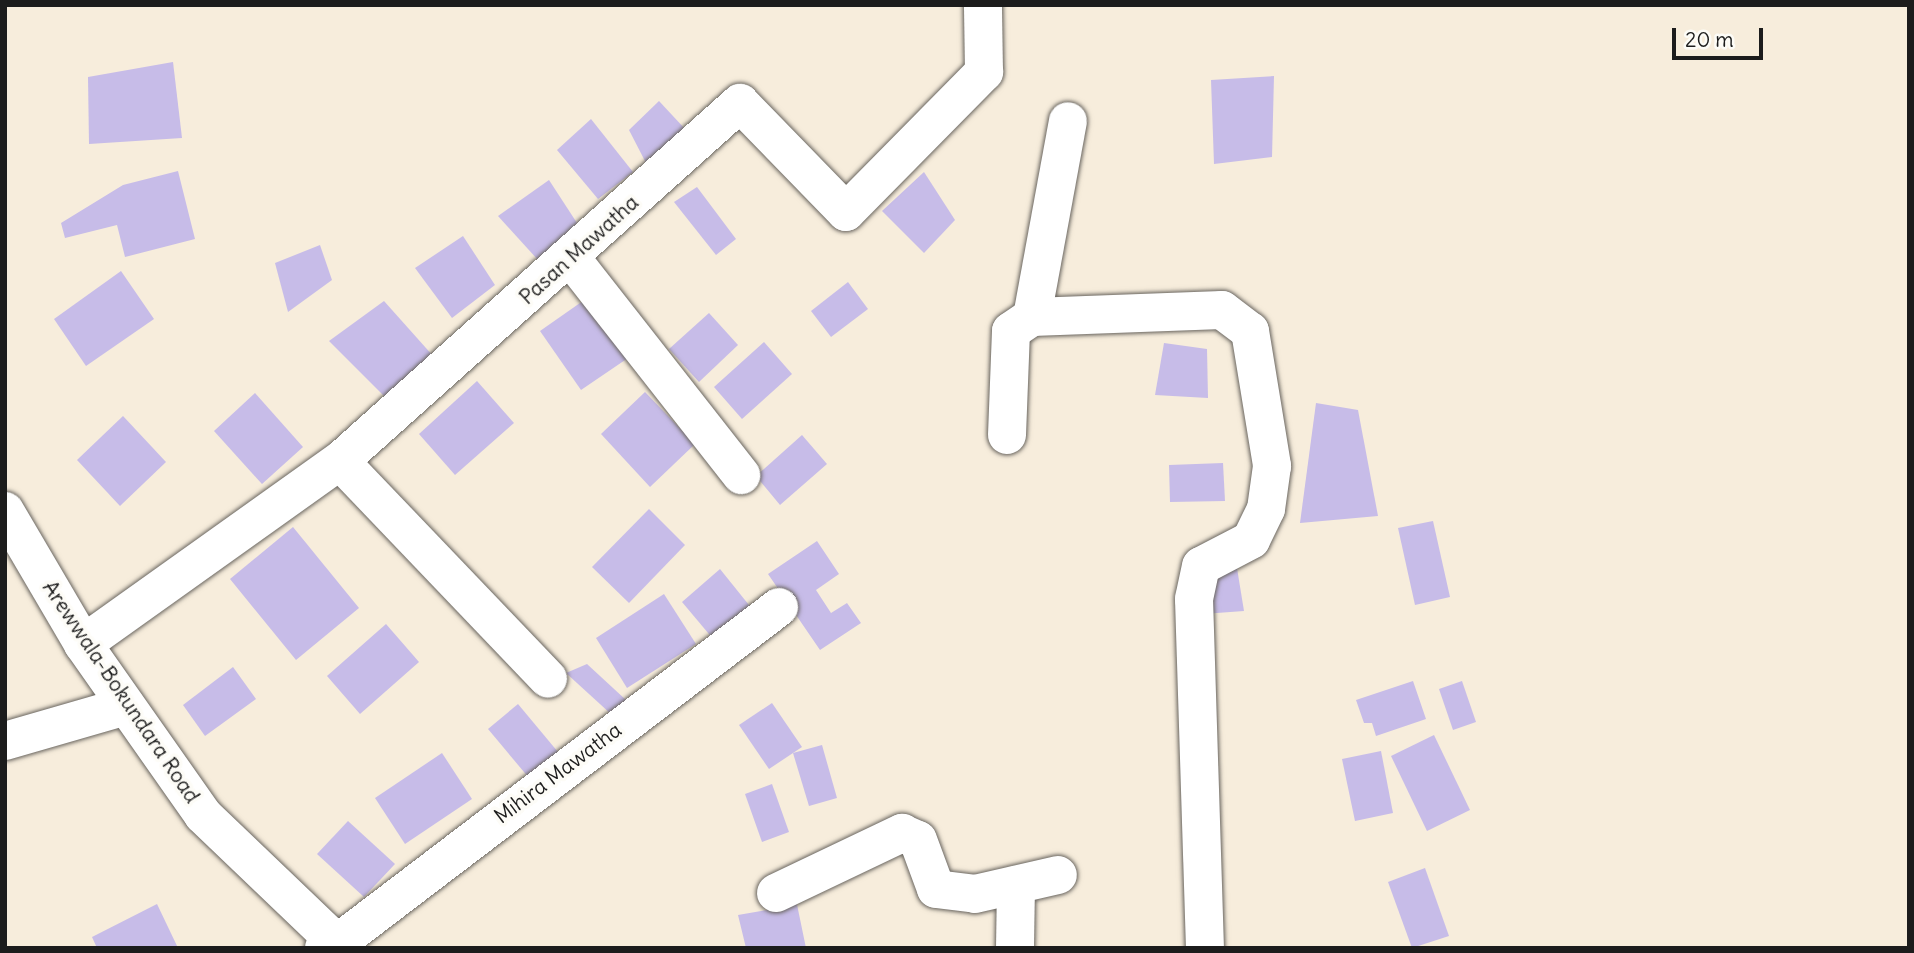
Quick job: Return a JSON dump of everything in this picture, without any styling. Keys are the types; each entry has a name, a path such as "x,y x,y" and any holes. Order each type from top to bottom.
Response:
{"street":[{"name":"Pasan Mawatha","path":"83,644 340,461 571,258 740,103 846,212 984,72 983,5"},
{"path":"1032,317 1068,121"},
{"path":"571,258 741,475"},
{"path":"1007,435 1012,331 1032,317 1222,310 1250,331 1272,466 1266,509 1251,540 1201,566 1194,599 1205,948"},
{"path":"340,461 548,679"},
{"name":"Arewwala-Bokundara Road","path":"11,531 83,644 204,816 335,946"},
{"name":"Mihira Mawatha","path":"335,946 779,607"},
{"path":"5,741 126,706"},
{"path":"776,893 902,833 918,840 936,889 975,894 1058,875"},
{"path":"1014,948 1016,885"}],"building":[{"path":"173,62 182,138 89,144 88,77"},
{"path":"1274,76 1272,157 1214,164 1211,80"},
{"path":"659,101 686,130 646,163 629,130"},
{"path":"591,119 633,172 598,199 557,150"},
{"path":"178,171 195,239 125,257 117,225 65,238 61,223 123,185"},
{"path":"924,172 955,220 924,253 882,211"},
{"path":"549,180 577,223 538,260 498,216"},
{"path":"697,187 736,239 716,255 674,202"},
{"path":"463,236 495,285 452,318 415,268"},
{"path":"320,245 332,280 288,312 275,263"},
{"path":"121,271 154,319 86,366 54,319"},
{"path":"848,282 868,309 831,337 811,311"},
{"path":"590,296 631,356 581,390 540,331"},
{"path":"384,301 434,357 386,398 329,341"},
{"path":"709,313 738,345 699,382 669,349"},
{"path":"764,342 792,374 742,419 714,387"},
{"path":"1164,343 1207,349 1208,398 1155,395"},
{"path":"477,381 514,423 455,475 419,434"},
{"path":"645,392 695,444 650,487 601,434"},
{"path":"255,393 303,447 262,484 214,431"},
{"path":"1316,403 1358,410 1378,516 1300,523"},
{"path":"123,416 166,462 120,506 77,460"},
{"path":"802,435 827,464 780,505 756,476"},
{"path":"1223,463 1225,501 1170,502 1169,465"},
{"path":"649,509 685,545 629,603 592,567"},
{"path":"1433,521 1450,597 1415,605 1398,528"},
{"path":"293,527 359,608 296,660 230,579"},
{"path":"817,541 839,574 816,590 831,613 847,603 861,623 820,650 768,574"},
{"path":"1236,562 1244,611 1203,614 1210,576"},
{"path":"720,569 757,615 719,646 682,602"},
{"path":"664,594 696,644 627,688 596,638"},
{"path":"386,624 419,662 360,714 327,676"},
{"path":"587,664 626,700 612,715 566,673"},
{"path":"233,667 256,699 205,736 183,705"},
{"path":"1413,681 1426,719 1376,736 1372,723 1364,723 1356,700"},
{"path":"1462,681 1476,722 1453,730 1439,689"},
{"path":"772,703 802,747 769,769 739,725"},
{"path":"518,704 563,758 534,784 488,729"},
{"path":"1434,735 1470,810 1427,831 1391,756"},
{"path":"822,745 837,798 809,806 793,753"},
{"path":"1381,751 1393,813 1355,821 1342,759"},
{"path":"442,753 472,799 405,844 375,798"},
{"path":"772,784 789,832 762,842 745,794"},
{"path":"348,821 395,864 364,897 317,854"},
{"path":"1425,868 1449,936 1412,948 1388,882"},
{"path":"794,890 806,948 746,948 738,915 767,910 765,894"},
{"path":"157,904 178,948 97,948 92,937"}]}
